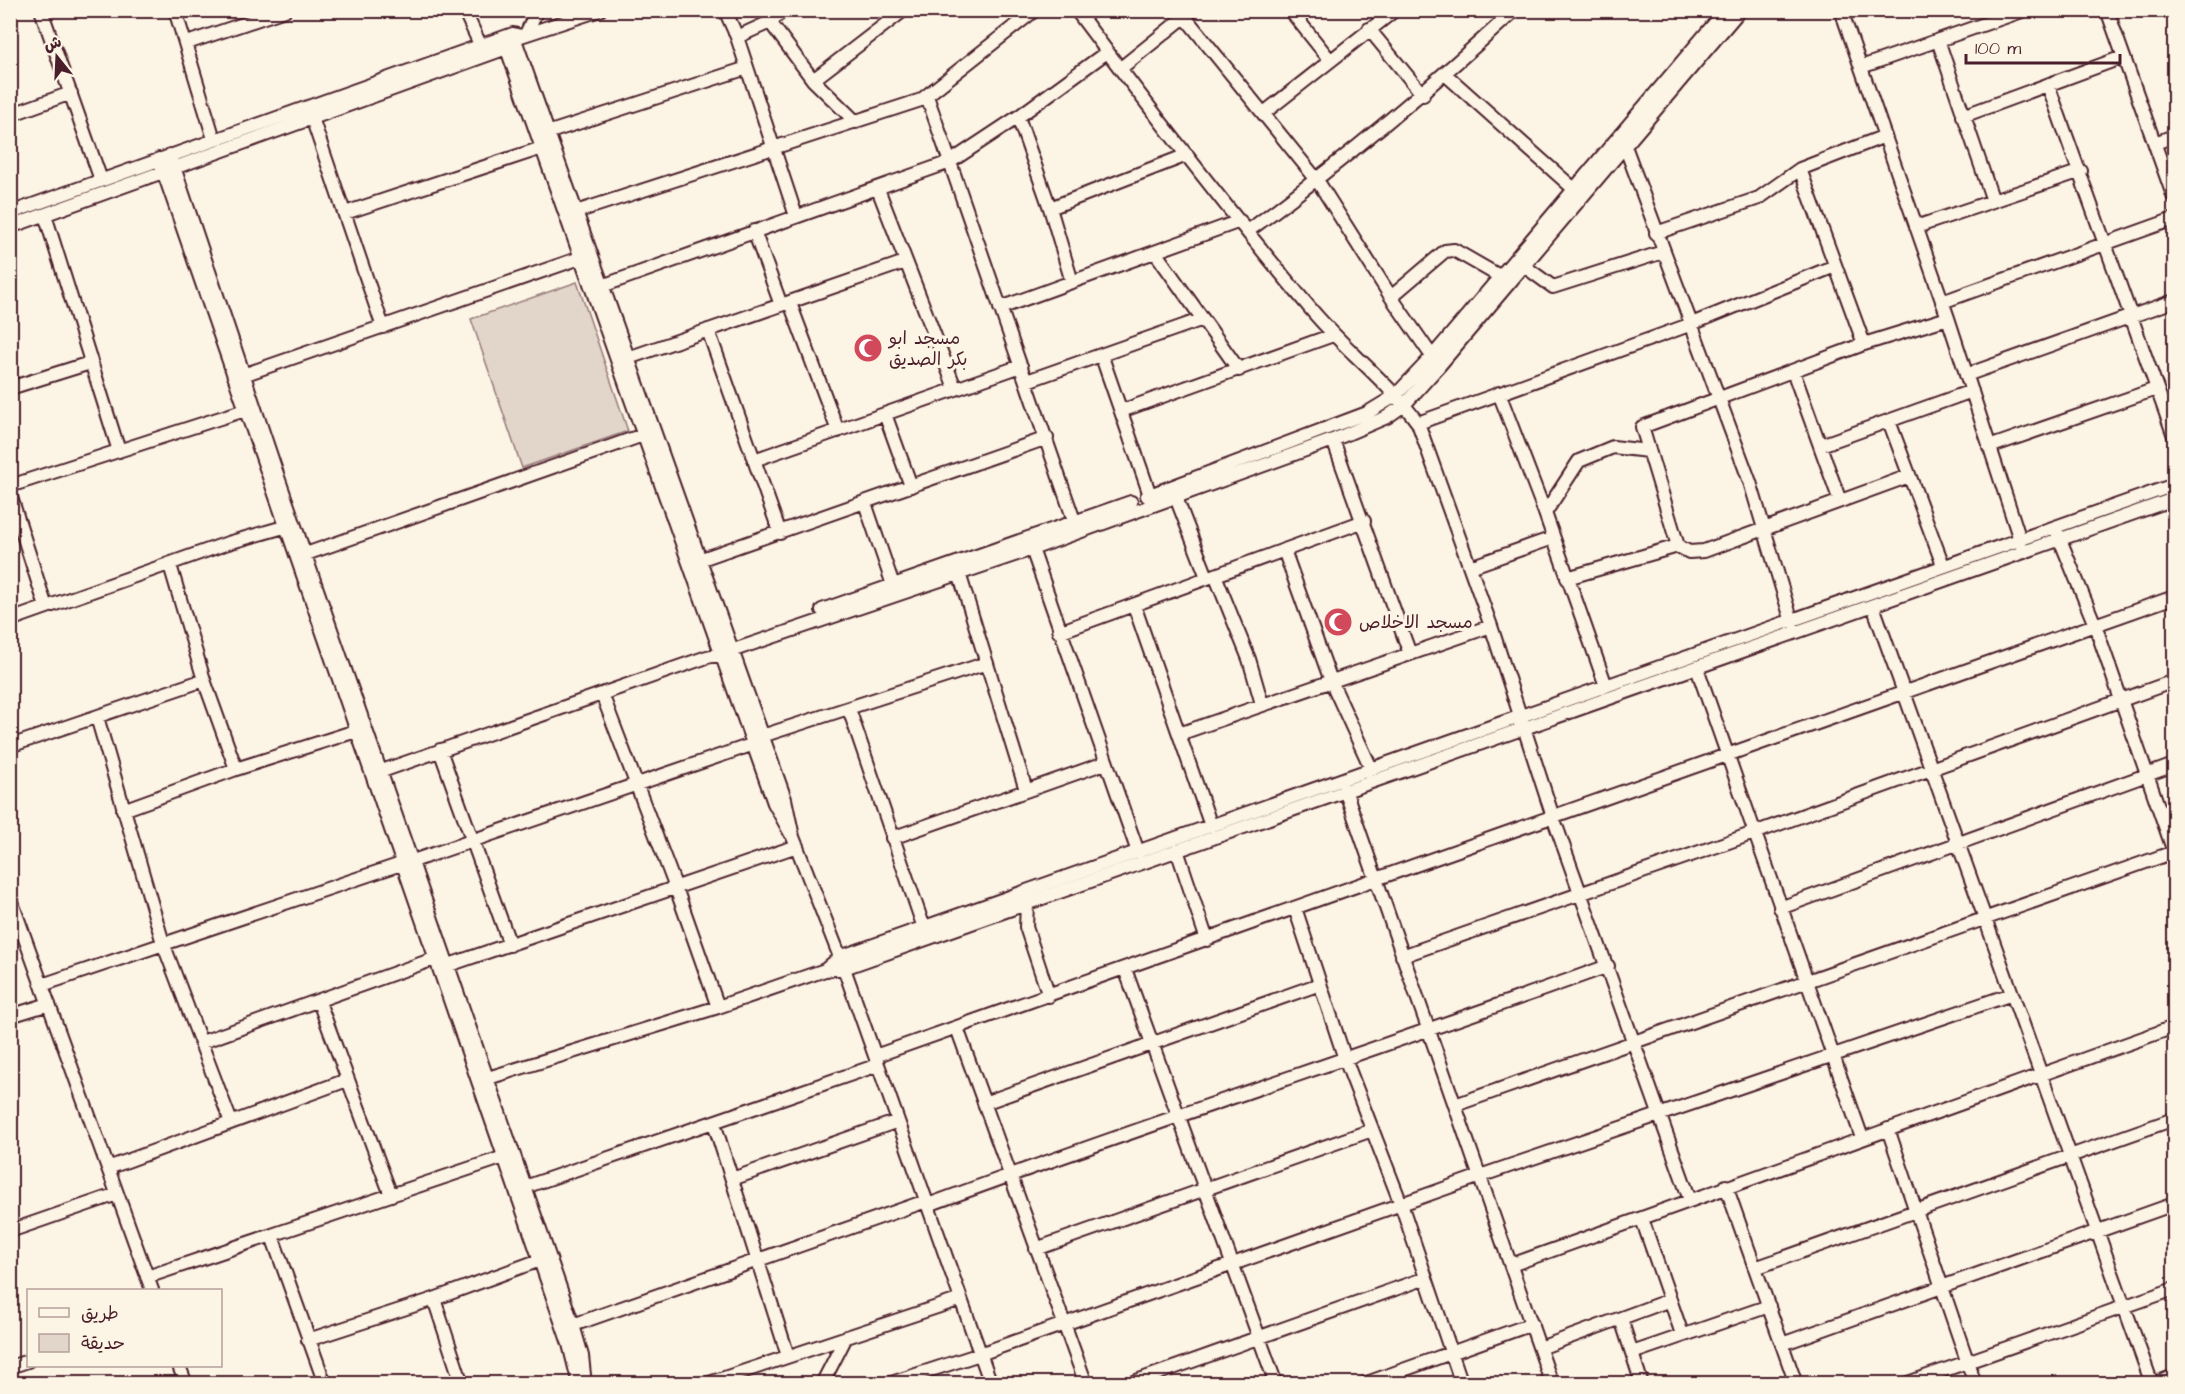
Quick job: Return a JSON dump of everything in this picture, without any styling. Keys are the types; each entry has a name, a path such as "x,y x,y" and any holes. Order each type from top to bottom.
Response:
{"street":[{"path":"41,10 101,180"},
{"path":"175,10 214,139"},
{"path":"464,10 484,51"},
{"path":"514,39 537,10"},
{"path":"10,213 101,180 166,163 312,118 514,39 600,10"},
{"path":"725,10 737,37 796,216"},
{"path":"737,37 770,22 784,10"},
{"path":"813,80 904,10"},
{"path":"576,212 775,149 927,96 1035,10"},
{"path":"1076,10 1187,155 1333,335 1399,400 1418,423 1491,626 1553,818 1608,966 1690,1200"},
{"path":"1290,10 1330,60"},
{"path":"1264,113 1395,10"},
{"path":"1000,308 1155,252 1244,226 1317,180 1423,95 1515,10"},
{"path":"1436,362 1501,277 1726,10"},
{"path":"381,771 707,657 893,585 1175,495 1333,440 1387,417 1399,400 1524,266 1740,10"},
{"path":"1841,10 1948,318 2021,546"},
{"path":"2107,10 2175,198"},
{"path":"186,43 281,11"},
{"path":"1861,67 2024,11"},
{"path":"1121,68 1189,14 1317,180 1391,297 1436,362"},
{"path":"770,22 813,80 856,122"},
{"path":"1370,29 1423,95"},
{"path":"514,39 699,560 725,649"},
{"path":"514,39 542,148 580,258 643,435 758,740 787,807 795,842 842,962 991,1383"},
{"path":"1938,40 1993,201"},
{"path":"10,226 45,215 166,163 214,139 484,51"},
{"path":"602,286 950,162 1018,117 1107,52"},
{"path":"1963,116 2123,57"},
{"path":"548,133 747,68"},
{"path":"1445,74 1574,189"},
{"path":"2048,85 2107,244 2156,389 2175,436"},
{"path":"10,115 71,93"},
{"path":"927,96 1076,527"},
{"path":"1018,117 1050,208 1072,282"},
{"path":"312,118 383,327"},
{"path":"1656,233 1759,198 1800,169 1885,136"},
{"path":"2155,143 2175,136"},
{"path":"1625,146 1689,325 1750,482 1792,622"},
{"path":"345,213 542,148"},
{"path":"1050,208 1187,155"},
{"path":"166,163 243,375 356,731 449,966 573,1325 582,1356 585,1383"},
{"path":"166,163 245,410 289,525 306,554 381,771 434,959 574,1360 577,1383"},
{"path":"1800,169 1864,344"},
{"path":"1916,227 2081,171"},
{"path":"878,189 904,262 955,388"},
{"path":"45,215 119,451"},
{"path":"1942,302 2175,219"},
{"path":"754,231 838,431"},
{"path":"1391,297 1445,251 1454,250 1501,277"},
{"path":"1155,252 1239,370"},
{"path":"1524,266 1553,287 1663,252"},
{"path":"243,375 580,258"},
{"path":"628,358 904,262"},
{"path":"1418,423 1689,325 1835,266"},
{"path":"1966,375 2175,301"},
{"path":"1909,476 1704,551 1689,552 1678,546 1642,429 1644,424 1864,344 1948,318"},
{"path":"1027,381 1102,357 1203,319"},
{"path":"708,330 780,533"},
{"path":"1121,411 1333,335"},
{"path":"1102,357 1150,495"},
{"path":"10,388 90,363"},
{"path":"754,460 1021,366"},
{"path":"1793,371 1840,501"},
{"path":"1989,447 2156,389"},
{"path":"1821,445 1972,391"},
{"path":"1498,393 1545,513 1606,686"},
{"path":"725,649 1032,549 1150,495 1318,434 1399,400"},
{"path":"10,486 245,410"},
{"path":"885,414 911,486"},
{"path":"1889,421 1943,565"},
{"path":"306,554 643,435"},
{"path":"699,560 1047,438"},
{"path":"1333,440 1410,654"},
{"path":"1545,513 1579,461 1613,447 1648,452"},
{"path":"488,1078 718,1007 825,970 924,928 943,927 1027,904 1122,864 1138,852 1211,825 1371,768 1697,668 1873,606 2021,546 2055,527 2175,485"},
{"path":"10,494 46,607"},
{"path":"1175,495 1249,659 1262,704"},
{"path":"842,962 1122,864 1177,850 1345,790 1523,722 1606,686 1792,622 1943,565 2060,539 2175,499"},
{"path":"865,503 893,585"},
{"path":"1059,632 1364,521"},
{"path":"10,620 228,543 289,525"},
{"path":"1455,1105 2174,852 2095,625 2055,527"},
{"path":"1470,567 1553,538"},
{"path":"1567,578 1678,546"},
{"path":"1032,549 1059,632 1138,852"},
{"path":"1284,550 1331,681 1371,768"},
{"path":"170,564 204,680 236,769"},
{"path":"959,573 1026,790"},
{"path":"525,1187 714,1122 957,1028 2175,597"},
{"path":"1134,605 1211,825"},
{"path":"1873,606 2040,1075 2153,1383 2175,1376"},
{"path":"1179,734 1491,626"},
{"path":"42,985 473,841 758,740 987,663"},
{"path":"1697,668 1805,982 1862,1138"},
{"path":"10,746 204,680"},
{"path":"1402,956 1754,833 2175,681"},
{"path":"602,694 676,888 718,1007"},
{"path":"849,709 924,928"},
{"path":"97,717 163,943 231,1122"},
{"path":"123,810 236,769 356,731"},
{"path":"440,750 510,945"},
{"path":"892,838 1105,763"},
{"path":"1780,908 2175,765"},
{"path":"1345,790 1552,1383"},
{"path":"449,966 676,888 795,842"},
{"path":"1177,850 1207,940"},
{"path":"10,897 152,1289"},
{"path":"1027,904 1026,927 1049,996"},
{"path":"1295,908 1345,1059 1401,1204 1462,1383"},
{"path":"202,1042 434,959"},
{"path":"573,1325 1010,1175 1179,1114 1429,1031 1608,966"},
{"path":"1125,969 1276,1383"},
{"path":"984,1103 1152,1041 1320,984"},
{"path":"888,1383 980,1354 1480,1176 2012,994"},
{"path":"319,1002 391,1195"},
{"path":"10,1016 49,1004"},
{"path":"1511,1265 1726,1186 2175,1027"},
{"path":"957,1028 1086,1383"},
{"path":"108,1167 347,1080"},
{"path":"1755,1268 2175,1119"},
{"path":"732,1179 898,1121"},
{"path":"714,1122 788,1356"},
{"path":"1888,1129 1975,1383"},
{"path":"1036,1249 1372,1130"},
{"path":"147,1277 504,1157"},
{"path":"1726,1186 1796,1383"},
{"path":"10,1231 117,1194"},
{"path":"1782,1344 2175,1204"},
{"path":"1641,1219 1682,1334"},
{"path":"272,1236 325,1383"},
{"path":"308,1340 434,1299 540,1260"},
{"path":"1128,1383 1426,1278"},
{"path":"1905,1383 2175,1289"},
{"path":"434,1299 458,1383"},
{"path":"706,1383 961,1299"},
{"path":"1540,1348 1670,1300"},
{"path":"1632,1353 1769,1306"},
{"path":"1621,1319 1642,1383"},
{"path":"1364,1383 1532,1324"},
{"path":"822,1383 846,1337"},
{"path":"10,1367 27,1361"},
{"path":"180,1367 186,1383"}],"green space":[{"path":"577,282 628,431 522,468 471,319"}],"place":[{"name":"مسجد ابو بكر الصديق","path":"868,348"},
{"name":"مسجد الاخلاص","path":"1338,622"}]}
